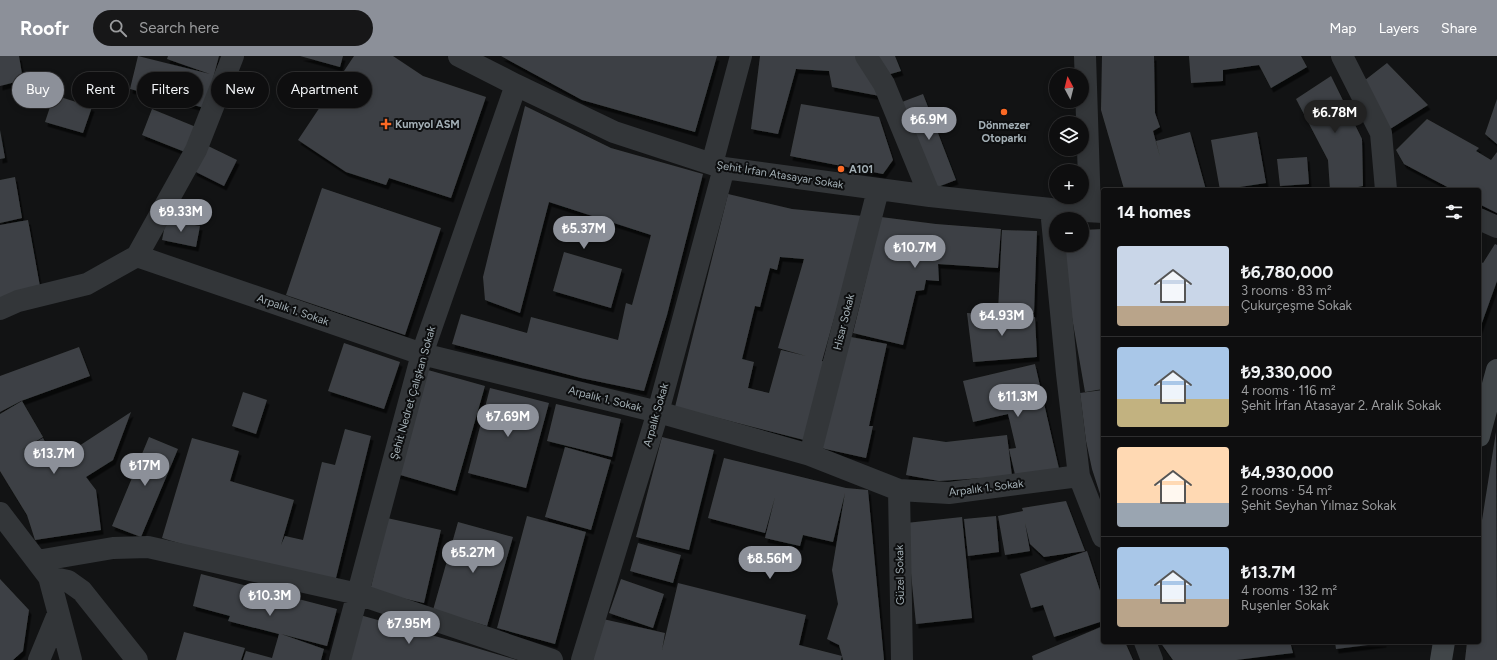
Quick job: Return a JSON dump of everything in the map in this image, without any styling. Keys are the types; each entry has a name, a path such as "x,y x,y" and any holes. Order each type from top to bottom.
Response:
{"street":[{"path":"0,309 18,301 87,284 137,256 196,150 233,56"},
{"name":"Şehit İrfan Atasayar Sokak","path":"459,56 614,132 718,166 878,190 1051,209 1096,211"},
{"name":"Arpalık Sokak","path":"582,660 658,412 718,166 741,56"},
{"path":"866,56 884,84 930,196"},
{"path":"1085,56 1096,211"},
{"path":"1342,56 1381,132 1386,188"},
{"name":"Şehit Nedret Çalışkan Sokak","path":"340,660 422,354 516,85"},
{"name":"Hisar Sokak","path":"810,455 878,190"},
{"path":"1051,209 1067,374 1079,476 1101,531"},
{"path":"1481,220 1497,227"},
{"name":"Arpalık 1. Sokak","path":"137,256 422,354 658,412 810,455 899,490 948,493 1079,476"},
{"path":"1481,429 1497,370"},
{"name":"Güzel Sokak","path":"899,490 902,660"},
{"path":"0,514 43,569 71,660"},
{"path":"43,569 113,548 148,547 358,594 552,660"},
{"path":"43,569 68,581 82,591 137,660"},
{"path":"39,660 58,614"},
{"path":"1146,644 1152,660"},
{"path":"1441,660 1444,644"}],"building":[{"path":"0,56 19,56 22,72 12,72 12,83 0,86"},
{"path":"138,56 202,72 137,72 137,91 130,89"},
{"path":"168,56 219,56 215,72 211,72 211,86 205,108 203,107 203,72 210,74 167,59"},
{"path":"300,56 343,56 340,67"},
{"path":"354,56 393,56 423,76 486,97 451,198 389,178 386,185 346,172 298,140 319,108 372,108 372,72 343,72"},
{"path":"501,56 717,56 695,132 582,100"},
{"path":"760,56 855,56 885,97 832,87 829,71 796,69 778,134 751,129"},
{"path":"874,56 895,56 901,71 887,75"},
{"path":"1102,56 1154,56 1155,113 1160,127 1153,131 1160,157 1156,141 1190,132 1205,188 1124,188 1101,110"},
{"path":"1189,56 1301,56 1307,67 1271,88 1259,65 1223,70 1223,81 1191,83"},
{"path":"1387,63 1428,105 1387,131 1360,84"},
{"path":"1331,76 1362,139 1363,186 1353,188 1330,188 1328,160 1296,99"},
{"path":"923,94 956,180 935,188 902,102"},
{"path":"64,98 72,101 72,108 92,108 83,133 45,122 50,108 64,108"},
{"path":"1497,99 1497,144 1485,134"},
{"path":"801,104 879,117 893,160 883,174 790,156"},
{"path":"525,106 611,148 703,174 667,315 644,391 581,378 452,344 461,314 527,333 531,317 618,340 626,303 632,305 651,235 549,202 520,313 485,300 483,277"},
{"path":"152,109 196,127 185,152 142,135"},
{"path":"1427,119 1479,148 1476,151 1491,160 1497,152 1497,213 1481,205 1481,188 1449,188 1404,164 1396,150"},
{"path":"0,130 5,158 0,159"},
{"path":"1257,132 1266,183 1233,188 1220,188 1211,140"},
{"path":"206,145 237,160 224,186 194,171"},
{"path":"1307,157 1309,184 1280,186 1277,159"},
{"path":"15,177 22,218 0,223 0,180"},
{"path":"322,188 441,228 405,335 286,295"},
{"path":"728,194 792,209 863,216 822,361 829,363 808,441 675,407","holes":["780,257 804,259 778,348 806,356 781,350 769,393 748,388 754,362 742,359 755,306 760,307 770,268 777,270"]},
{"path":"881,217 936,224 1001,229 998,268 938,264 939,281 926,280 924,290 916,291 903,345 853,333"},
{"path":"28,220 41,292 0,299 0,225"},
{"path":"166,220 200,226 196,247 162,240"},
{"path":"1101,229 1101,389 1085,392 1067,289 1064,252 1089,252 1089,230"},
{"path":"1002,230 1037,231 1034,313 998,311"},
{"path":"1495,244 1497,245 1497,281 1481,325 1481,262 1483,263"},
{"path":"564,252 622,269 611,308 553,291"},
{"path":"967,313 1035,317 1037,357 973,362"},
{"path":"846,336 887,344 869,426 873,426 866,458 821,448"},
{"path":"344,343 400,362 384,409 328,391"},
{"path":"79,347 90,376 21,401 0,412 0,376"},
{"path":"1035,364 1060,473 1017,483 1009,449 1016,448 1008,414 973,422 963,381"},
{"path":"428,370 485,386 455,491 397,474"},
{"path":"490,388 549,403 526,488 468,473"},
{"path":"1101,390 1101,497 1092,469 1086,441 1080,393"},
{"path":"243,392 267,400 256,434 232,426"},
{"path":"22,401 43,437 20,451 43,438 56,461 131,412 113,460 86,477 96,490 101,530 35,540 27,515 0,471 0,414"},
{"path":"556,404 621,419 612,457 547,441"},
{"path":"345,429 371,436 335,582 243,562 162,538 192,438 239,451 230,481 294,500 281,545 285,536 303,540 322,462 335,465"},
{"path":"1496,432 1497,660 1465,660 1467,644 1481,644 1481,526"},
{"path":"1007,435 1012,476 939,481 906,475 913,437 946,442"},
{"path":"149,437 178,449 141,537 112,526"},
{"path":"662,437 714,450 689,550 636,537"},
{"path":"565,447 611,460 591,530 545,517"},
{"path":"724,458 846,488 868,490 884,660 843,660 839,645 827,639 838,604 832,570 845,493 833,542 803,535 800,546 765,538 775,497 765,533 708,518"},
{"path":"1066,501 1085,551 1044,557 1030,544 1025,523 1030,551 1005,555 998,516 1023,511 1022,508"},
{"path":"527,516 586,532 555,644 497,628"},
{"path":"996,516 999,552 968,556 964,519"},
{"path":"962,517 972,618 916,624 906,523"},
{"path":"387,518 441,530 424,603 370,591"},
{"path":"458,522 513,537 487,626 433,610"},
{"path":"638,543 681,555 673,583 630,571"},
{"path":"1087,551 1101,594 1101,622 1054,637 1043,605 1031,608 1020,574"},
{"path":"201,574 337,609 327,646 281,634 324,649 321,660 243,660 246,651 272,658 279,634 228,621 230,616 193,606"},
{"path":"0,579 29,610 23,651 13,660 0,660"},
{"path":"621,579 664,594 653,628 609,613"},
{"path":"678,583 806,615 799,645 842,656 841,660 593,660 603,619 665,633 662,650"},
{"path":"360,615 456,642 517,660 348,660"},
{"path":"1101,627 1101,644 1126,644 1133,660 1033,660 1032,656"},
{"path":"184,632 245,648 241,660 176,660"},
{"path":"1161,644 1291,644 1293,653 1236,660 1173,660"},
{"path":"1335,644 1376,644 1336,649"}],"place":[{"name":"Dönmezer Otoparkı","path":"1004,112"},
{"name":"Kumyol ASM","path":"386,124"},
{"name":"A101","path":"841,169"}]}
